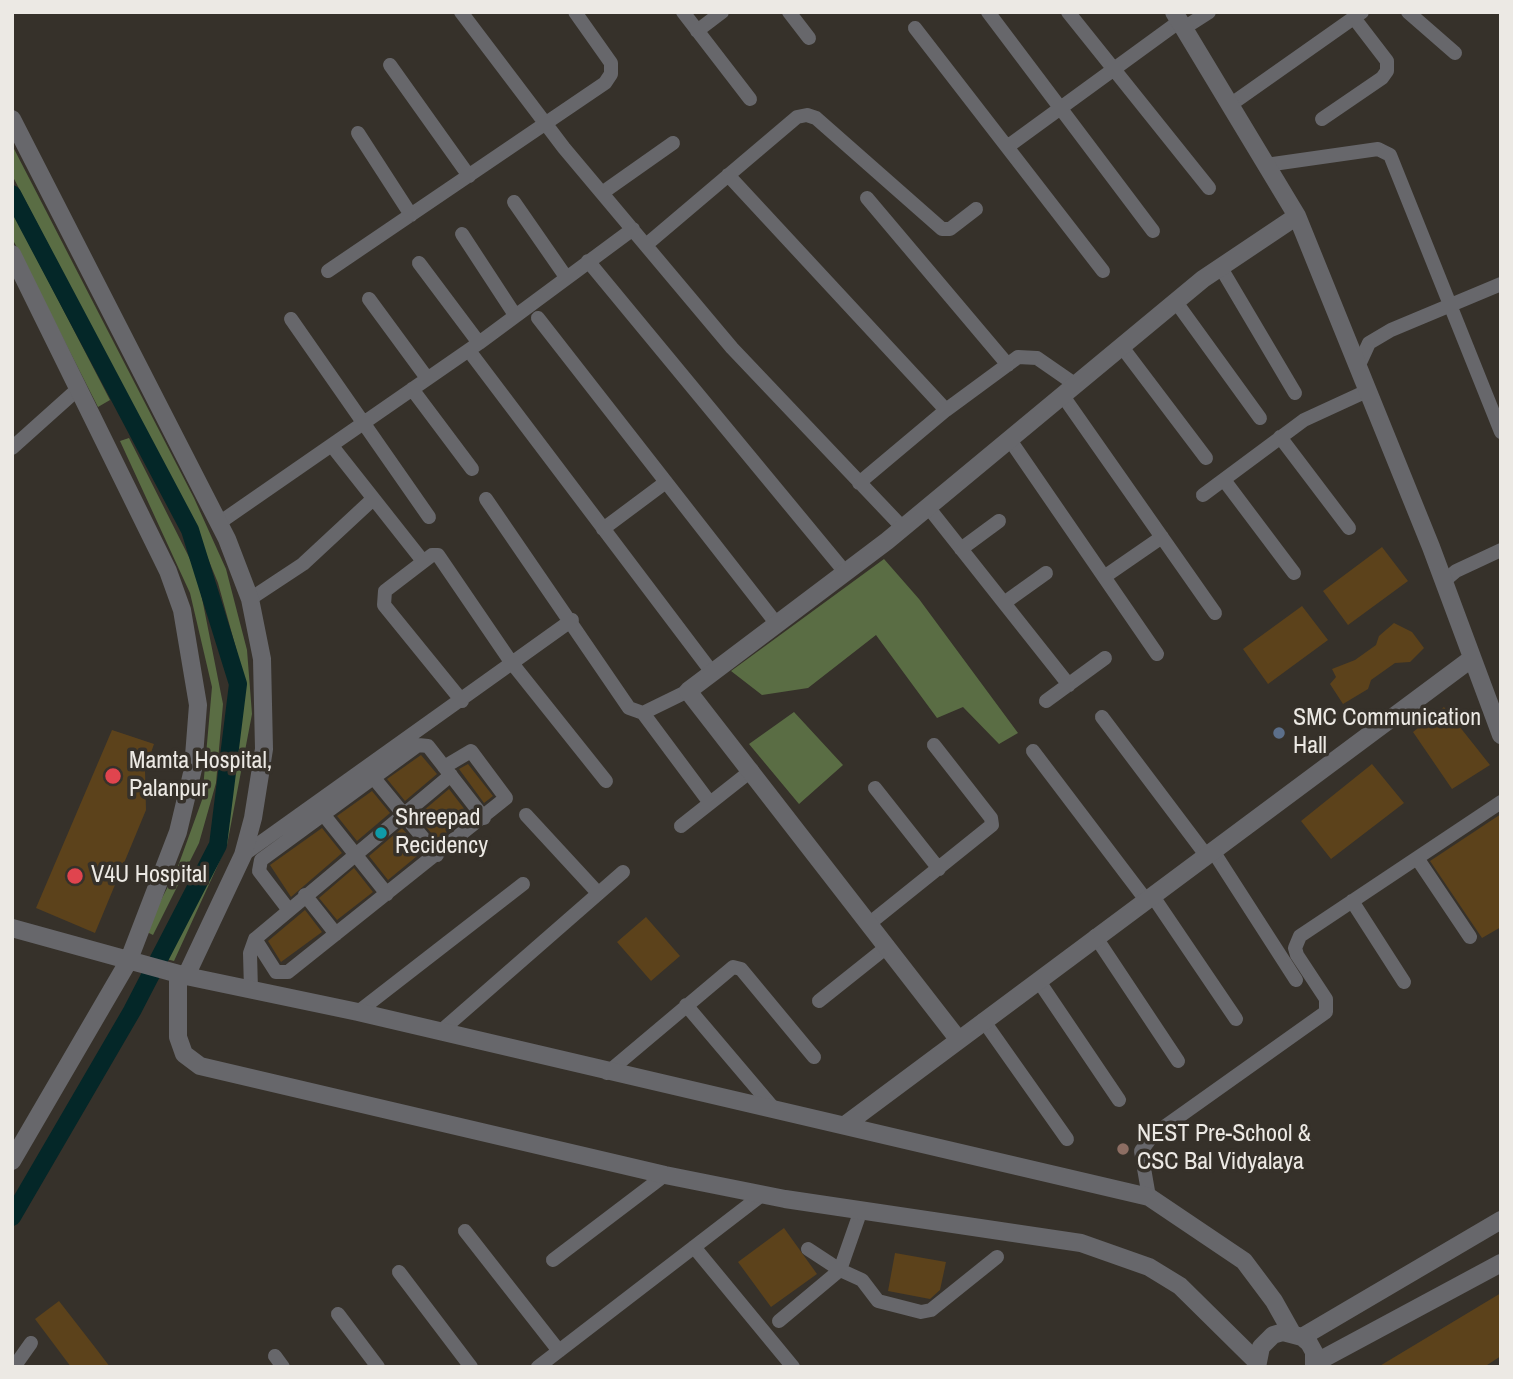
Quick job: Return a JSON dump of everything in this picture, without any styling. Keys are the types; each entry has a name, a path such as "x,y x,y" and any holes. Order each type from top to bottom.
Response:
{"street":[{"path":"461,12 546,124 732,348 903,528"},
{"path":"328,271 606,83 611,74 611,62 575,12"},
{"path":"683,12 750,99"},
{"path":"697,31 722,12"},
{"path":"789,12 809,38"},
{"path":"988,12 1153,231"},
{"path":"1068,12 1209,188"},
{"path":"1007,147 1179,20 1209,12"},
{"path":"1408,12 1455,54"},
{"path":"1230,105 1358,15 1387,61 1387,71 1382,78 1322,118"},
{"path":"1179,20 1297,216 1499,726"},
{"path":"915,29 1103,271"},
{"path":"390,65 469,176"},
{"path":"646,245 797,117 807,115 816,118 937,226 950,229 976,209"},
{"path":"12,119 219,523 250,599 262,659 265,704 261,783 243,855 175,973 178,1037 184,1054 200,1066 664,1175 861,1210 1081,1243 1149,1267 1180,1286 1257,1364 1265,1341 1273,1335 1297,1335 1501,1220"},
{"path":"358,133 411,215"},
{"path":"602,193 673,143"},
{"path":"1266,165 1378,149 1390,155 1501,432"},
{"path":"728,175 946,410"},
{"path":"867,198 1008,365"},
{"path":"514,202 566,277"},
{"path":"643,713 688,691 903,528 1176,302 1297,216"},
{"path":"219,523 411,388 476,350 515,315 632,229"},
{"path":"462,234 515,315"},
{"path":"12,254 173,584 182,610 198,705 193,769 178,832 134,963 12,1161"},
{"path":"588,261 845,572"},
{"path":"419,264 476,350 603,529 711,671"},
{"path":"1221,268 1295,393"},
{"path":"1358,367 1369,343 1391,330 1501,284"},
{"path":"369,299 426,378"},
{"path":"1176,302 1261,418"},
{"path":"291,318 429,517"},
{"path":"538,318 776,624"},
{"path":"1122,347 1206,458"},
{"path":"859,483 946,410 1018,357 1037,358 1070,390 1162,537 1215,613"},
{"path":"12,448 79,388"},
{"path":"411,388 472,469"},
{"path":"1203,495 1310,417 1367,391"},
{"path":"1280,437 1349,528"},
{"path":"1010,440 1157,654"},
{"path":"332,446 422,561"},
{"path":"1224,480 1294,573"},
{"path":"603,529 666,482"},
{"path":"250,599 303,564 373,499"},
{"path":"486,499 572,620 629,708 643,713 710,803"},
{"path":"928,507 1069,685"},
{"path":"961,549 999,521"},
{"path":"1104,577 1162,537"},
{"path":"1443,582 1456,571 1501,551"},
{"path":"462,701 384,605 385,591 422,561 438,555 512,662 606,781"},
{"path":"1004,603 1046,573"},
{"path":"243,855 572,620"},
{"path":"1046,701 1105,658"},
{"path":"845,1125 1095,936 1471,659"},
{"path":"688,691 752,770 958,1040"},
{"path":"1102,717 1210,853 1296,980"},
{"path":"288,909 259,871 258,864 418,745 428,746 484,818"},
{"path":"870,923 992,825 991,818 934,745"},
{"path":"1033,751 1149,897 1236,1019"},
{"path":"251,990 250,953 255,939 404,814 466,752 475,754 506,798 284,973 276,972 255,939"},
{"path":"681,826 752,770"},
{"path":"373,777 437,855"},
{"path":"875,788 939,869"},
{"path":"1149,1197 1141,1160 1141,1151 1146,1143 1326,1012 1326,999 1294,948 1300,936 1501,802"},
{"path":"323,814 387,894"},
{"path":"526,815 598,893"},
{"path":"1417,858 1470,937"},
{"path":"440,1031 623,872"},
{"path":"358,1012 523,884"},
{"path":"305,895 336,934"},
{"path":"1352,901 1404,982"},
{"path":"12,928 175,973 358,1012 607,1073 845,1125 1149,1197 1244,1261 1297,1335 1314,1352 1315,1365 1501,1263"},
{"path":"1095,936 1178,1061"},
{"path":"819,1001 888,946"},
{"path":"607,1073 728,969 737,967 814,1057"},
{"path":"1038,980 1119,1100"},
{"path":"686,1005 776,1112"},
{"path":"983,1020 1067,1139"},
{"path":"553,1260 664,1175"},
{"path":"465,1231 549,1361 763,1194"},
{"path":"779,1321 840,1270 861,1210"},
{"path":"694,1247 793,1367"},
{"path":"808,1249 867,1284 878,1301 921,1312 932,1310 997,1257"},
{"path":"399,1272 471,1367"},
{"path":"338,1314 378,1367"},
{"path":"14,1367 31,1343"}],"green space":[{"path":"12,145 194,498 226,569 247,650 252,714 227,845 174,961 166,959 222,842 242,692 237,652 218,583 195,527 12,175"},
{"path":"12,211 110,400 98,407 12,238"},
{"path":"129,438 197,573 223,704 216,783 199,843 153,935 145,931 177,869 202,800 212,687 190,593 120,441"},
{"path":"884,559 919,599 1018,733 999,744 963,707 937,718 876,635 808,688 762,695 731,671"},
{"path":"794,712 843,765 799,804 749,744"}],"building":[{"path":"1382,547 1408,581 1348,625 1323,591"},
{"path":"1302,606 1328,640 1268,684 1243,649"},
{"path":"1394,623 1412,632 1424,648 1410,662 1395,663 1371,680 1368,689 1343,704 1330,684 1336,677 1332,669 1355,660 1376,645 1379,636"},
{"path":"1444,707 1490,765 1452,789 1413,732"},
{"path":"112,730 154,744 145,770 146,810 95,933 36,908"},
{"path":"421,755 437,774 405,801 387,779"},
{"path":"468,764 493,796 484,803 459,769"},
{"path":"1372,764 1404,803 1331,859 1301,821"},
{"path":"449,789 469,815 437,840 417,816"},
{"path":"372,791 390,813 357,841 337,816"},
{"path":"1501,814 1501,927 1482,938 1430,861"},
{"path":"322,828 342,853 291,897 270,865"},
{"path":"402,828 422,852 388,880 369,856"},
{"path":"354,868 373,892 337,920 319,898"},
{"path":"305,910 322,932 281,962 268,941"},
{"path":"646,917 680,956 651,981 617,942"},
{"path":"784,1228 817,1274 771,1307 738,1262"},
{"path":"895,1253 946,1262 940,1290 930,1299 888,1291"},
{"path":"1501,1293 1501,1356 1484,1367 1378,1367"},
{"path":"59,1301 110,1367 71,1367 35,1319"}],"waterway":[{"path":"12,194 190,530 238,684 218,845 132,1011 12,1217"}],"place":[{"name":"SMC Communication Hall","path":"1279,733"},
{"name":"Mamta Hospital, Palanpur","path":"113,776"},
{"name":"Shreepad Recidency","path":"381,833"},
{"name":"V4U Hospital","path":"75,876"},
{"name":"NEST Pre-School & CSC Bal Vidyalaya","path":"1123,1149"}]}
